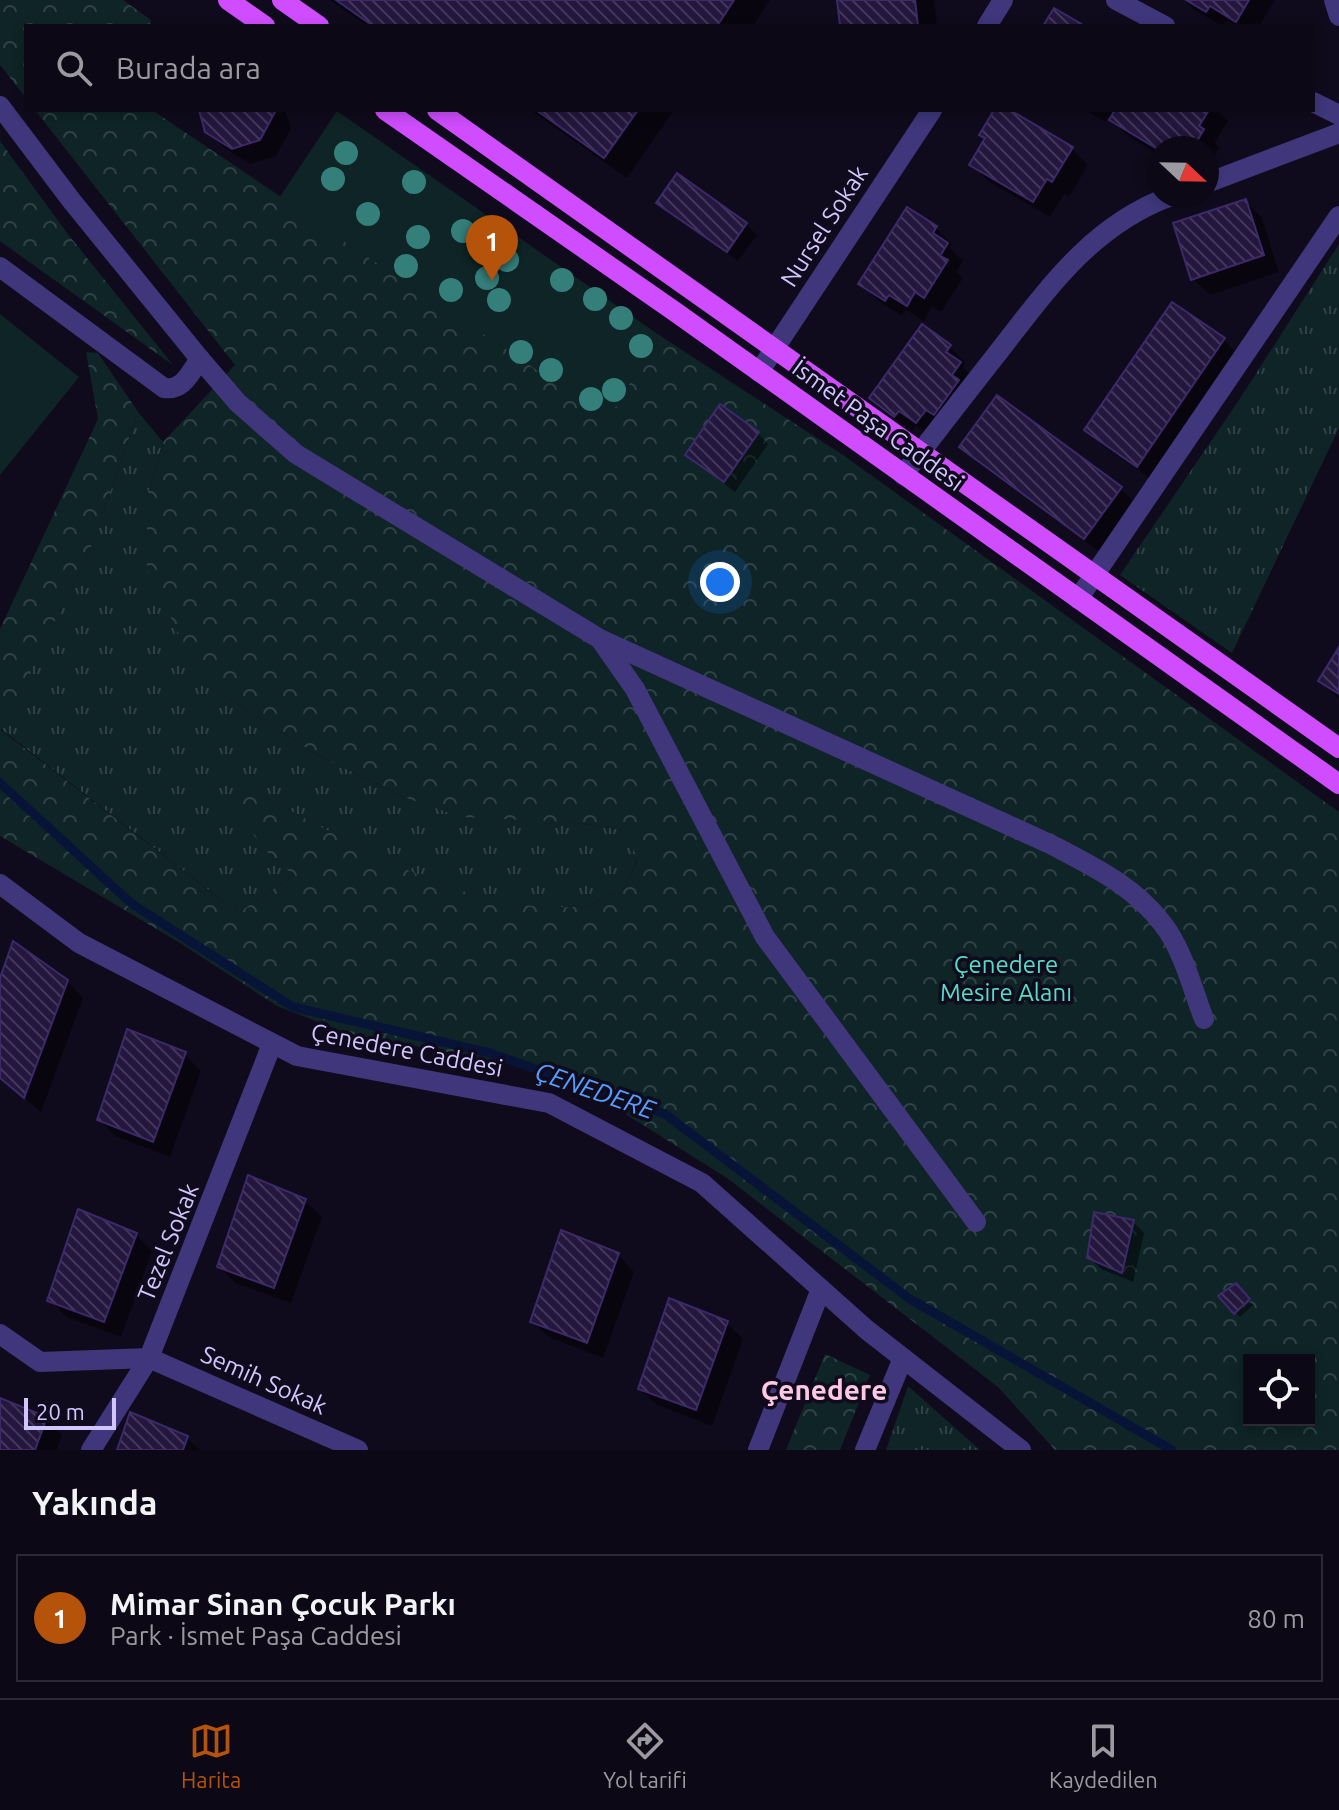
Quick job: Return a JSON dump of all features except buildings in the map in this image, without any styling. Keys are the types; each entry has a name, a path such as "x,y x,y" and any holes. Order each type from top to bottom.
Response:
{"main road":[{"path":"228,0 262,24"},
{"path":"282,0 316,24"},
{"name":"İsmet Paşa Caddesi","path":"388,112 1339,784"},
{"name":"İsmet Paşa Caddesi","path":"440,112 1339,748"}],"street":[{"path":"988,24 1003,0"},
{"path":"1116,0 1161,24"},
{"path":"1334,0 1339,16"},
{"path":"1315,103 1339,115"},
{"path":"0,106 71,200 200,359 238,403 296,454 600,639 1038,838 1100,870 1135,894 1164,924 1204,1019"},
{"name":"Nursel Sokak","path":"759,372 931,112"},
{"path":"1219,178 1339,133"},
{"path":"903,475 1079,253 1113,225 1147,208"},
{"path":"1078,599 1339,216"},
{"path":"0,267 164,388 182,385 200,359"},
{"path":"600,639 635,689 765,937 976,1222"},
{"name":"Çenedere Caddesi","path":"0,884 79,943 297,1056 549,1103 702,1183 903,1358 1021,1450"},
{"name":"Tezel Sokak","path":"91,1450 149,1358 272,1044"},
{"path":"758,1450 821,1289"},
{"path":"0,1334 40,1362 149,1358"},
{"name":"Semih Sokak","path":"149,1358 358,1450"},
{"path":"865,1450 903,1358"}],"green space":[{"path":"0,0 123,0 151,20 150,24 24,24 24,95 0,65"},
{"name":"Çenedere Mesire Alanı","path":"37,112 155,112 608,417 659,335 843,455 1339,812 1339,1450 1055,1450 998,1387 727,1178 616,1108 528,1067 349,1034 277,1006 180,943 0,836 0,629 98,419 86,352 98,353 138,412 90,550 1,730 238,913 294,875 272,858 230,805 237,793 259,794 374,855 457,889 499,901 541,907 584,906 624,889 638,858 622,830 571,822 461,817 404,797 314,753 219,692 186,649 147,569 147,498 163,442 235,365"},
{"path":"338,112 659,335 609,418 279,198"},
{"path":"0,141 67,233 173,365 0,241"},
{"path":"1339,244 1339,428 1232,653 1120,575 1239,400"},
{"path":"0,314 79,377 0,475"},
{"path":"138,412 163,442 147,498 219,692 314,753 404,797 623,830 638,857 624,889 584,906 542,907 499,901 415,874 259,794 272,858 294,875 238,913 1,729 90,550"},
{"path":"825,1354 870,1375 840,1450 786,1450"},
{"path":"908,1386 980,1450 886,1450"}],"waterway":[{"name":"ÇENEDERE","path":"0,783 132,904 293,1007 490,1053 665,1114 910,1299 1172,1450"}],"place":[{"name":"Mimar Sinan Çocuk Parkı","path":"492,281"}],"district":[{"name":"Çenedere","path":"824,1389"}]}
